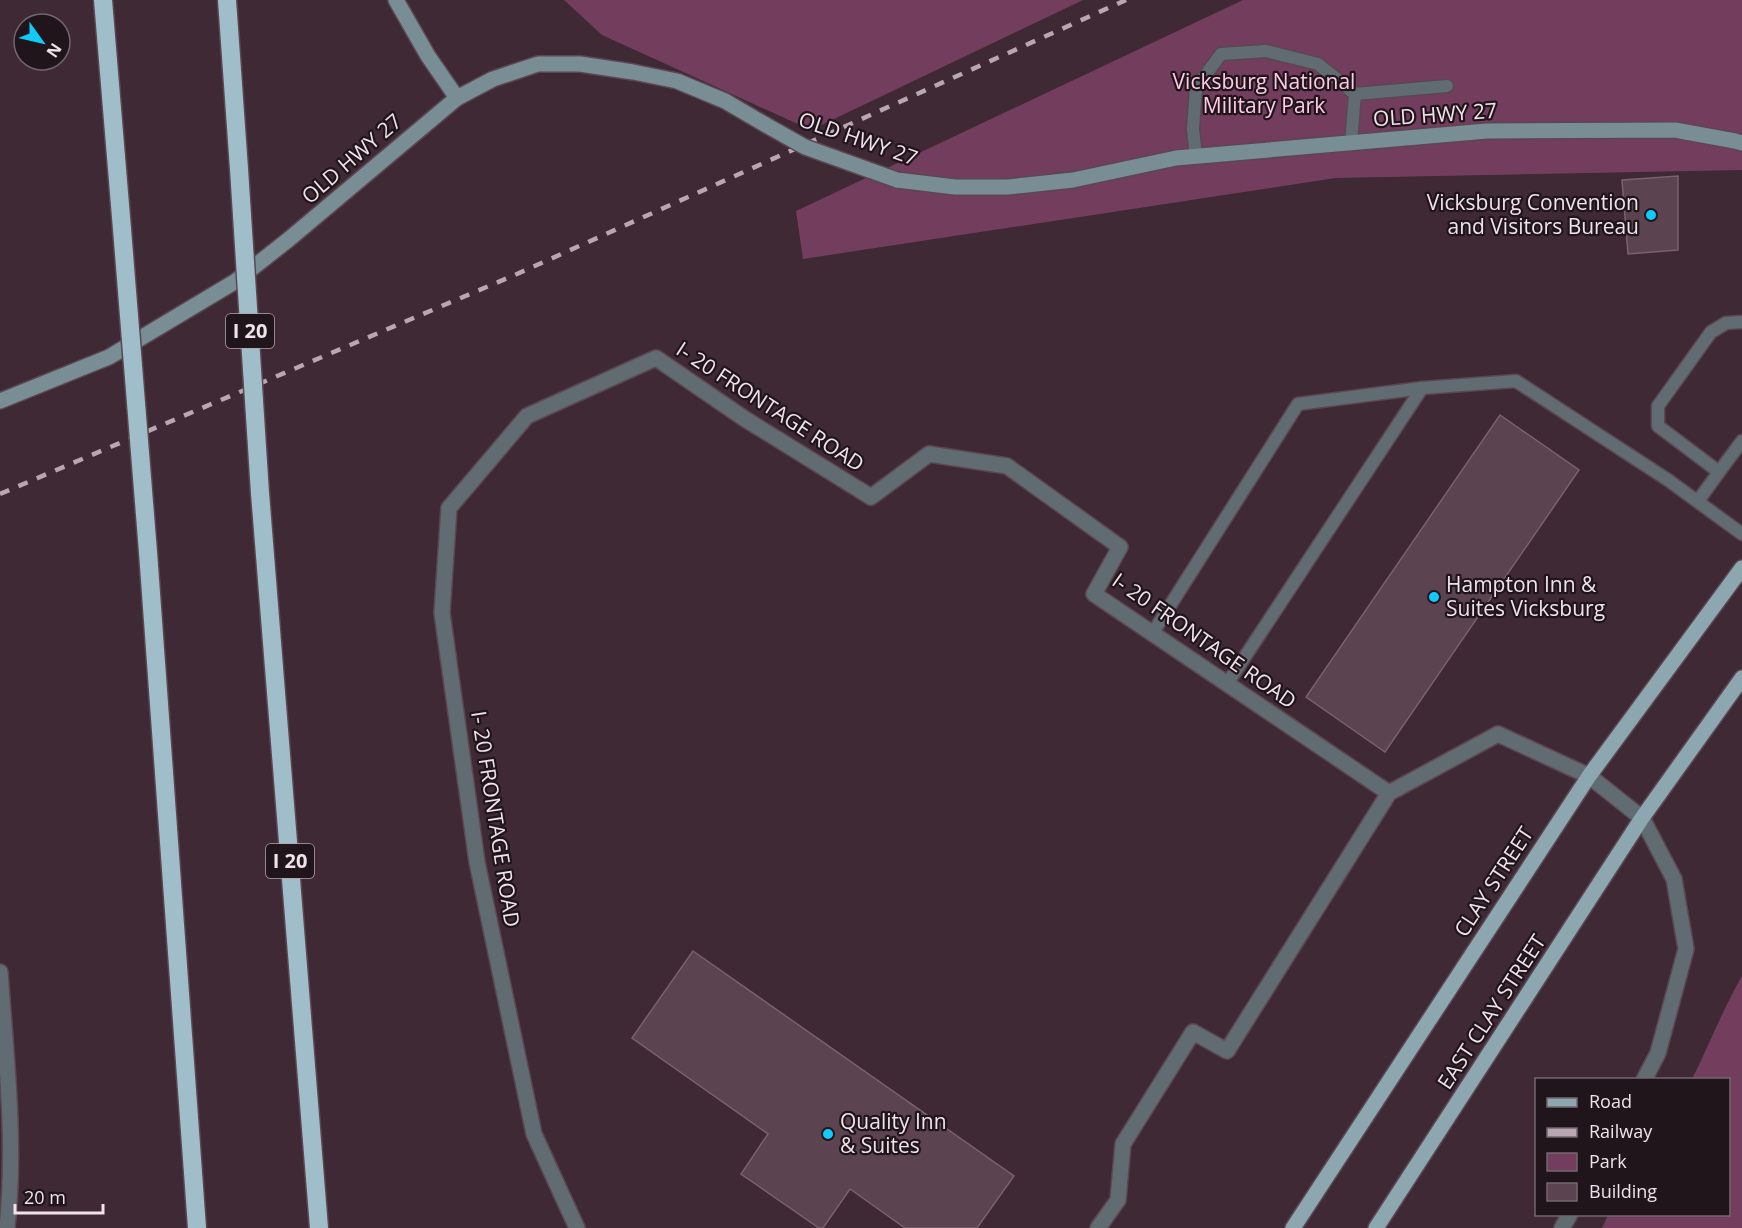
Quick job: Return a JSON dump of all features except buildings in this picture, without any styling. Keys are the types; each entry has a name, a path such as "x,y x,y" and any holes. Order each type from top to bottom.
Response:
{"highway":[{"path":"103,0 148,552 197,1228"},
{"name":"I 20","path":"227,0 260,493 320,1228"}],"main road":[{"name":"CLAY STREET","path":"1293,1228 1589,776 1742,567"},
{"path":"1642,818 1742,678"},
{"name":"EAST CLAY STREET","path":"1376,1228 1642,818"}],"street":[{"path":"396,0 428,56 457,98"},
{"name":"OLD HWY 27","path":"0,401 110,357 236,281 457,98 493,79 538,64 580,64 677,81 725,101 805,147 897,180 955,187 1008,187 1073,180 1176,158 1487,131 1675,130 1742,143"},
{"name":"I- 20 FRONTAGE ROAD","path":"578,1228 534,1134 477,862 442,613 449,508 527,416 656,357 745,419 872,497 929,454 1007,466 1120,547 1094,594 1389,794"},
{"path":"1098,1228 1118,1200 1123,1144 1193,1032 1227,1052 1389,794 1498,734 1589,776 1642,818 1674,879 1686,949 1658,1053 1645,1078"},
{"path":"0,972 11,1139 11,1190 7,1228"}],"lane":[{"path":"1196,157 1193,129 1196,88 1221,54 1266,51 1318,64 1355,94 1447,86"},
{"path":"1350,142 1355,94"},
{"path":"1719,472 1658,426 1658,406 1711,332 1726,323 1742,322"},
{"path":"1152,634 1298,404 1422,388 1516,381 1668,480 1742,534"},
{"path":"1227,684 1422,388"},
{"path":"1698,501 1742,441"}],"green space":[{"path":"564,0 1083,0 811,130 602,35"},
{"name":"Vicksburg National Military Park","path":"1243,0 1742,0 1742,170 1336,178 803,259 796,211"},
{"path":"1742,976 1742,1228 1602,1228 1608,1216 1730,1216 1730,1078 1692,1078"}],"railway":[{"path":"0,494 517,274 1126,0"}],"place":[{"name":"Vicksburg Convention and Visitors Bureau","path":"1651,215"},
{"name":"Hampton Inn & Suites Vicksburg","path":"1434,597"},
{"name":"Quality Inn & Suites","path":"828,1134"}]}
